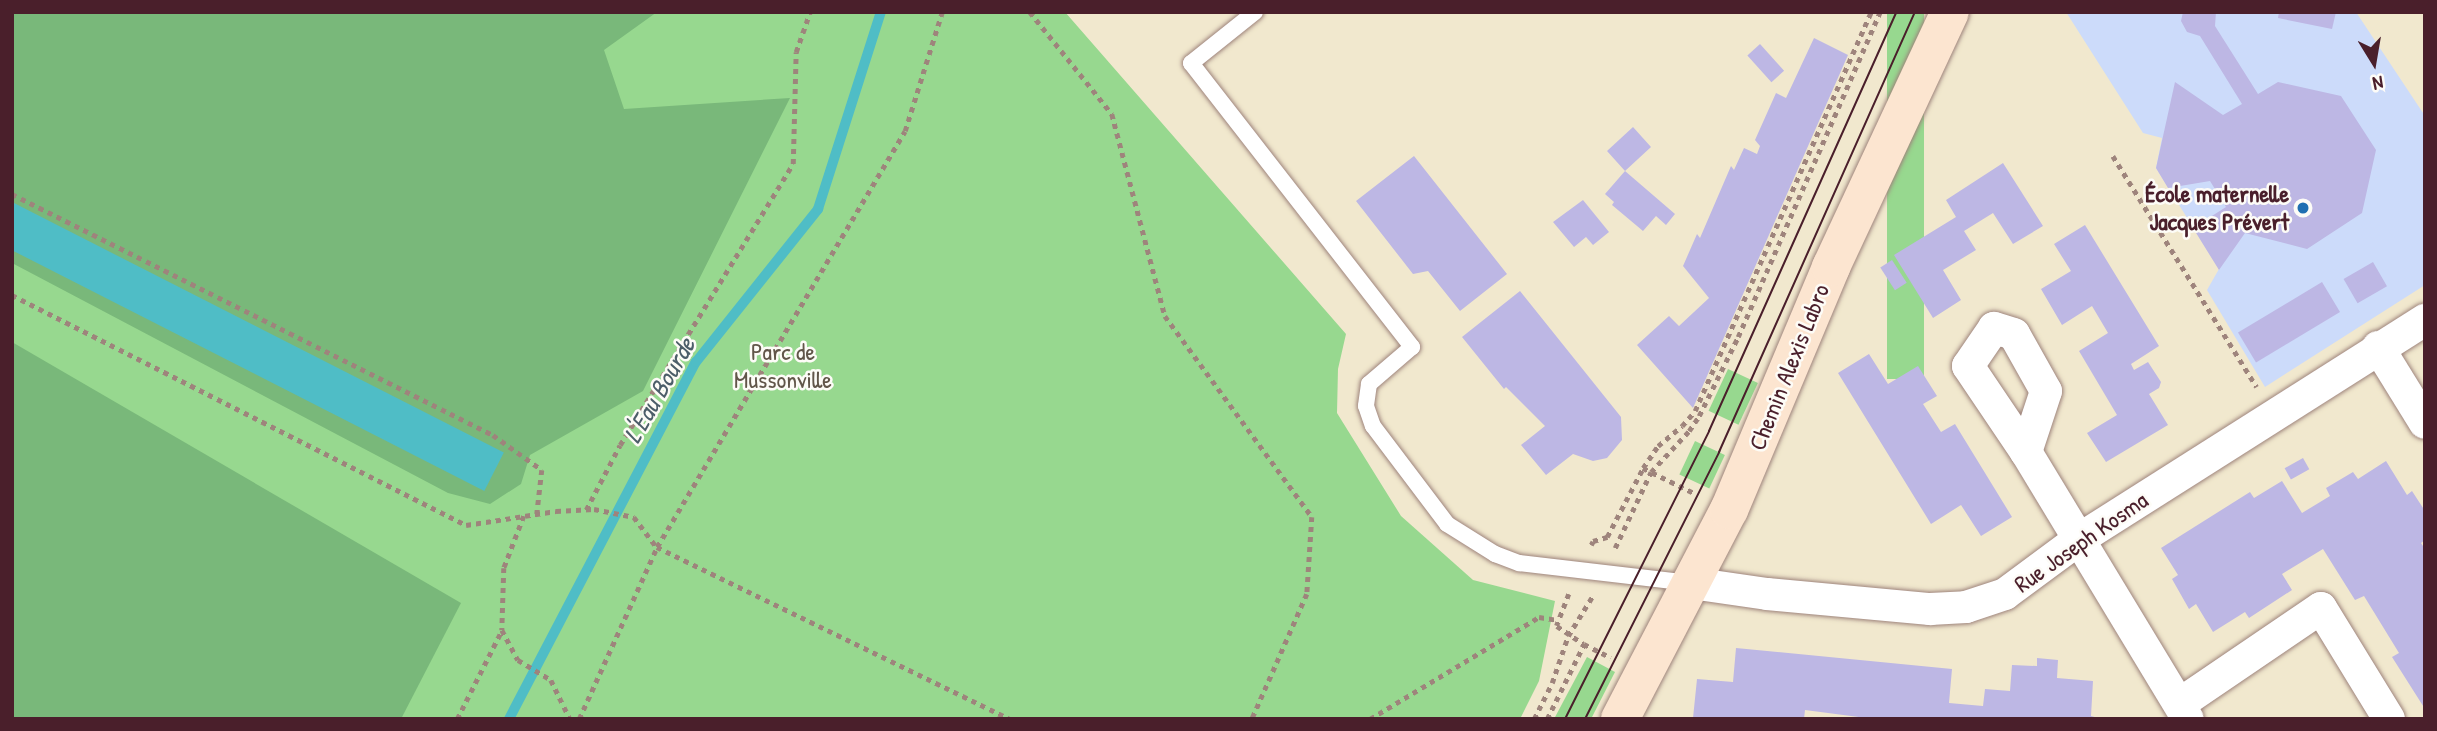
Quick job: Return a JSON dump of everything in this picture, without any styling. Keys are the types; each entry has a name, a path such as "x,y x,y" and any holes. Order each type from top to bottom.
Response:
{"street":[{"name":"Chemin Alexis Labro","path":"1620,719 1730,510 1830,267 1950,12"},
{"name":"Rue Joseph Kosma","path":"1691,583 1767,594 1930,609 1966,607 2004,594 2078,540 2277,411 2425,320"},
{"path":"2378,347 2425,423"},
{"path":"2026,452 2185,711 2320,608 2389,719"}],"lane":[{"path":"1255,12 1191,63 1412,347 1369,384 1366,405 1373,426 1447,523 1495,554 1519,563 1691,583"}],"path":[{"path":"586,510 620,445 793,164 796,52 810,12"},
{"path":"579,719 657,547 905,131 942,12"},
{"path":"1030,12 1112,114 1165,316 1311,517 1307,594 1252,719"},
{"path":"1643,468 1658,446 1695,411 1871,12"},
{"path":"1534,719 1552,683 1569,636 1590,601 1651,472 1689,431 1711,393 1881,12"},
{"path":"2113,156 2259,389 2277,411"},
{"path":"12,194 493,435 542,470 537,514"},
{"path":"12,295 467,525 537,514 586,510 634,517 657,547 1009,719"},
{"path":"457,719 502,630 504,568 523,516"},
{"path":"1370,719 1539,617 1559,620"},
{"path":"502,630 518,660 551,680 570,719"},
{"path":"1547,719 1584,644 1644,676"}],"shaded area":[{"name":"École maternelle Jacques Prévert","path":"2066,12 2356,12 2425,116 2425,285 2265,387 2207,290 2219,269 2156,168 2162,138 2143,133"}],"green space":[{"name":"Parc de Mussonville","path":"12,12 1065,12 1346,334 1338,369 1337,413 1401,516 1473,580 1555,601 1539,681 1520,719 12,719"},
{"path":"12,12 657,12 604,50 624,109 790,98 643,391 530,455 521,484 490,504 448,493 12,263"},
{"path":"1887,12 1924,12 1924,379 1887,379"},
{"path":"12,342 461,603 401,719 12,719"},
{"path":"1728,369 1758,383 1738,425 1709,411"},
{"path":"1695,441 1725,455 1709,488 1679,475"},
{"path":"1587,657 1615,672 1591,719 1554,719"}],"water":[{"path":"12,202 504,453 484,491 12,250"}],"building":[{"path":"2183,12 2216,12 2215,26 2258,94 2278,82 2341,96 2376,150 2362,213 2307,249 2245,233 2219,270 2193,228 2226,207 2210,181 2168,188 2156,168 2175,82 2223,115 2242,104 2200,36 2187,32 2181,21"},
{"path":"2279,12 2336,12 2332,29 2278,18"},
{"path":"1814,38 1848,55 1693,408 1637,345 1669,316 1679,326 1709,298 1683,266 1697,234 1700,238 1731,166 1734,170 1744,148 1757,154 1760,146 1755,140 1776,93 1786,98"},
{"path":"1760,44 1784,71 1771,82 1747,55"},
{"path":"1633,127 1651,147 1625,171 1607,151"},
{"path":"1414,156 1507,274 1460,311 1428,271 1413,274 1356,201"},
{"path":"2003,163 2043,226 2013,244 1993,213 1964,231 1976,250 1943,270 1961,300 1933,318 1894,255 1956,217 1946,200"},
{"path":"1625,171 1675,214 1666,225 1656,216 1643,231 1612,205 1614,202 1605,194"},
{"path":"1583,200 1609,232 1593,245 1586,237 1574,247 1553,222"},
{"path":"2085,225 2159,346 2131,364 2134,370 2148,362 2161,382 2159,388 2149,394 2168,425 2106,462 2087,433 2117,415 2079,351 2108,333 2092,306 2062,325 2041,289 2071,271 2054,244"},
{"path":"1892,260 1907,283 1895,290 1880,268"},
{"path":"2373,262 2387,286 2358,303 2344,279"},
{"path":"2322,282 2340,312 2256,362 2238,332"},
{"path":"1520,291 1621,417 1622,440 1607,458 1593,461 1573,454 1546,475 1521,445 1545,426 1506,387 1504,389 1462,337"},
{"path":"1869,354 1888,384 1918,366 1937,396 1923,404 1941,432 1955,424 2012,517 1981,536 1961,505 1931,524 1838,373"},
{"path":"2303,458 2309,469 2291,480 2285,468"},
{"path":"2386,461 2407,495 2412,491 2425,511 2425,540 2421,543 2425,549 2425,709 2392,657 2399,653 2364,596 2355,600 2323,549 2282,574 2292,590 2249,618 2245,612 2213,632 2196,604 2189,609 2172,579 2178,575 2161,548 2250,492 2254,498 2282,481 2302,513 2330,496 2326,488 2353,472 2358,479"},
{"path":"1736,648 1952,669 1949,703 1983,706 1985,689 2010,691 2012,665 2037,666 2037,658 2058,660 2057,678 2093,681 2091,716 2102,719 1874,719 1805,710 1804,719 1693,718 1697,679 1733,682"}],"waterway":[{"name":"L'Eau Bourde","path":"509,719 696,362 818,209 881,12"}],"tram line":[{"path":"1565,719 1709,431 1896,12"},
{"path":"1585,719 1719,452 1915,12"}],"place":[{"name":"École maternelle Jacques Prévert","path":"2303,208"}]}
